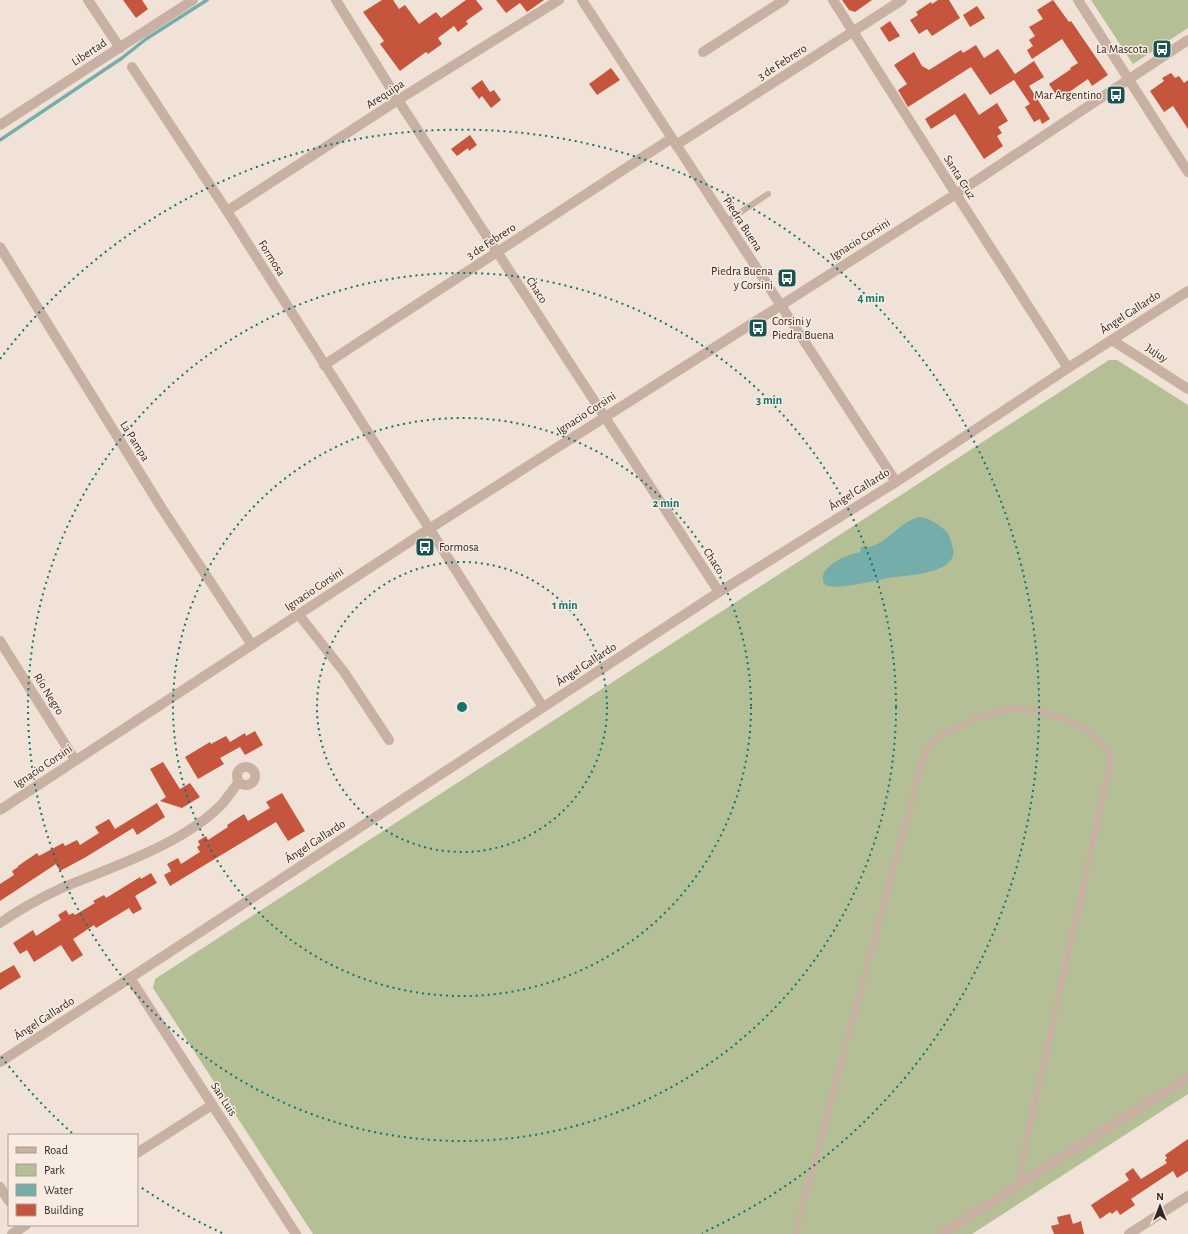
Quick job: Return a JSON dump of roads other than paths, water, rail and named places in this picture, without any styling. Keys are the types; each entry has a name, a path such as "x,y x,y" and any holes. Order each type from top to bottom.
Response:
{"street":[{"path":"88,0 120,48"},
{"name":"Libertad","path":"0,125 193,0"},
{"name":"Chaco","path":"336,0 398,100 719,592"},
{"name":"Arequipa","path":"227,211 398,100 559,0"},
{"name":"Piedra Buena","path":"582,0 896,482"},
{"path":"703,52 784,0"},
{"name":"Santa Cruz","path":"833,0 1068,368"},
{"name":"3 de Febrero","path":"324,365 498,252 902,0"},
{"path":"1078,0 1188,172"},
{"name":"Ignacio Corsini","path":"0,810 299,615 429,528 956,194 1188,40"},
{"name":"Formosa","path":"132,67 227,211 543,707"},
{"name":"La Pampa","path":"0,247 161,508 252,645"},
{"name":"Ángel Gallardo","path":"0,1062 719,592 896,482 1068,368 1188,291"},
{"name":"Jujuy","path":"1112,340 1188,389"},
{"path":"299,615 344,672 389,740"},
{"name":"Río Negro","path":"0,641 75,760"},
{"path":"0,923 20,910 51,894 143,854 187,831 222,804 239,782"},
{"name":"San Luis","path":"130,978 296,1234"},
{"path":"941,1234 1188,1076"},
{"path":"138,1152 212,1105"},
{"path":"0,1187 8,1199"},
{"path":"1129,1234 1188,1197"},
{"path":"12,1234 24,1226"}],"lane":[{"path":"726,222 768,194"},
{"path":"795,1234 924,759 931,744 945,734 965,724 999,711 1014,709 1034,711 1060,718 1082,727 1107,749 1110,757 1110,766 1022,1161 1021,1182"}],"water":[{"path":"919,517 926,518 933,522 947,533 953,548 953,557 948,564 929,572 865,583 847,586 825,585 823,579 824,573 828,567 840,559 860,552 860,548 863,546 868,547 879,543 907,522"}],"waterway":[{"path":"0,140 122,58 146,39 207,0"}],"place":[{"name":"La Mascota","path":"1162,49"},
{"name":"Mar Argentino","path":"1116,95"},
{"name":"Piedra Buena y Corsini","path":"787,278"},
{"name":"Corsini y Piedra Buena","path":"758,328"},
{"name":"Formosa","path":"425,547"}]}
